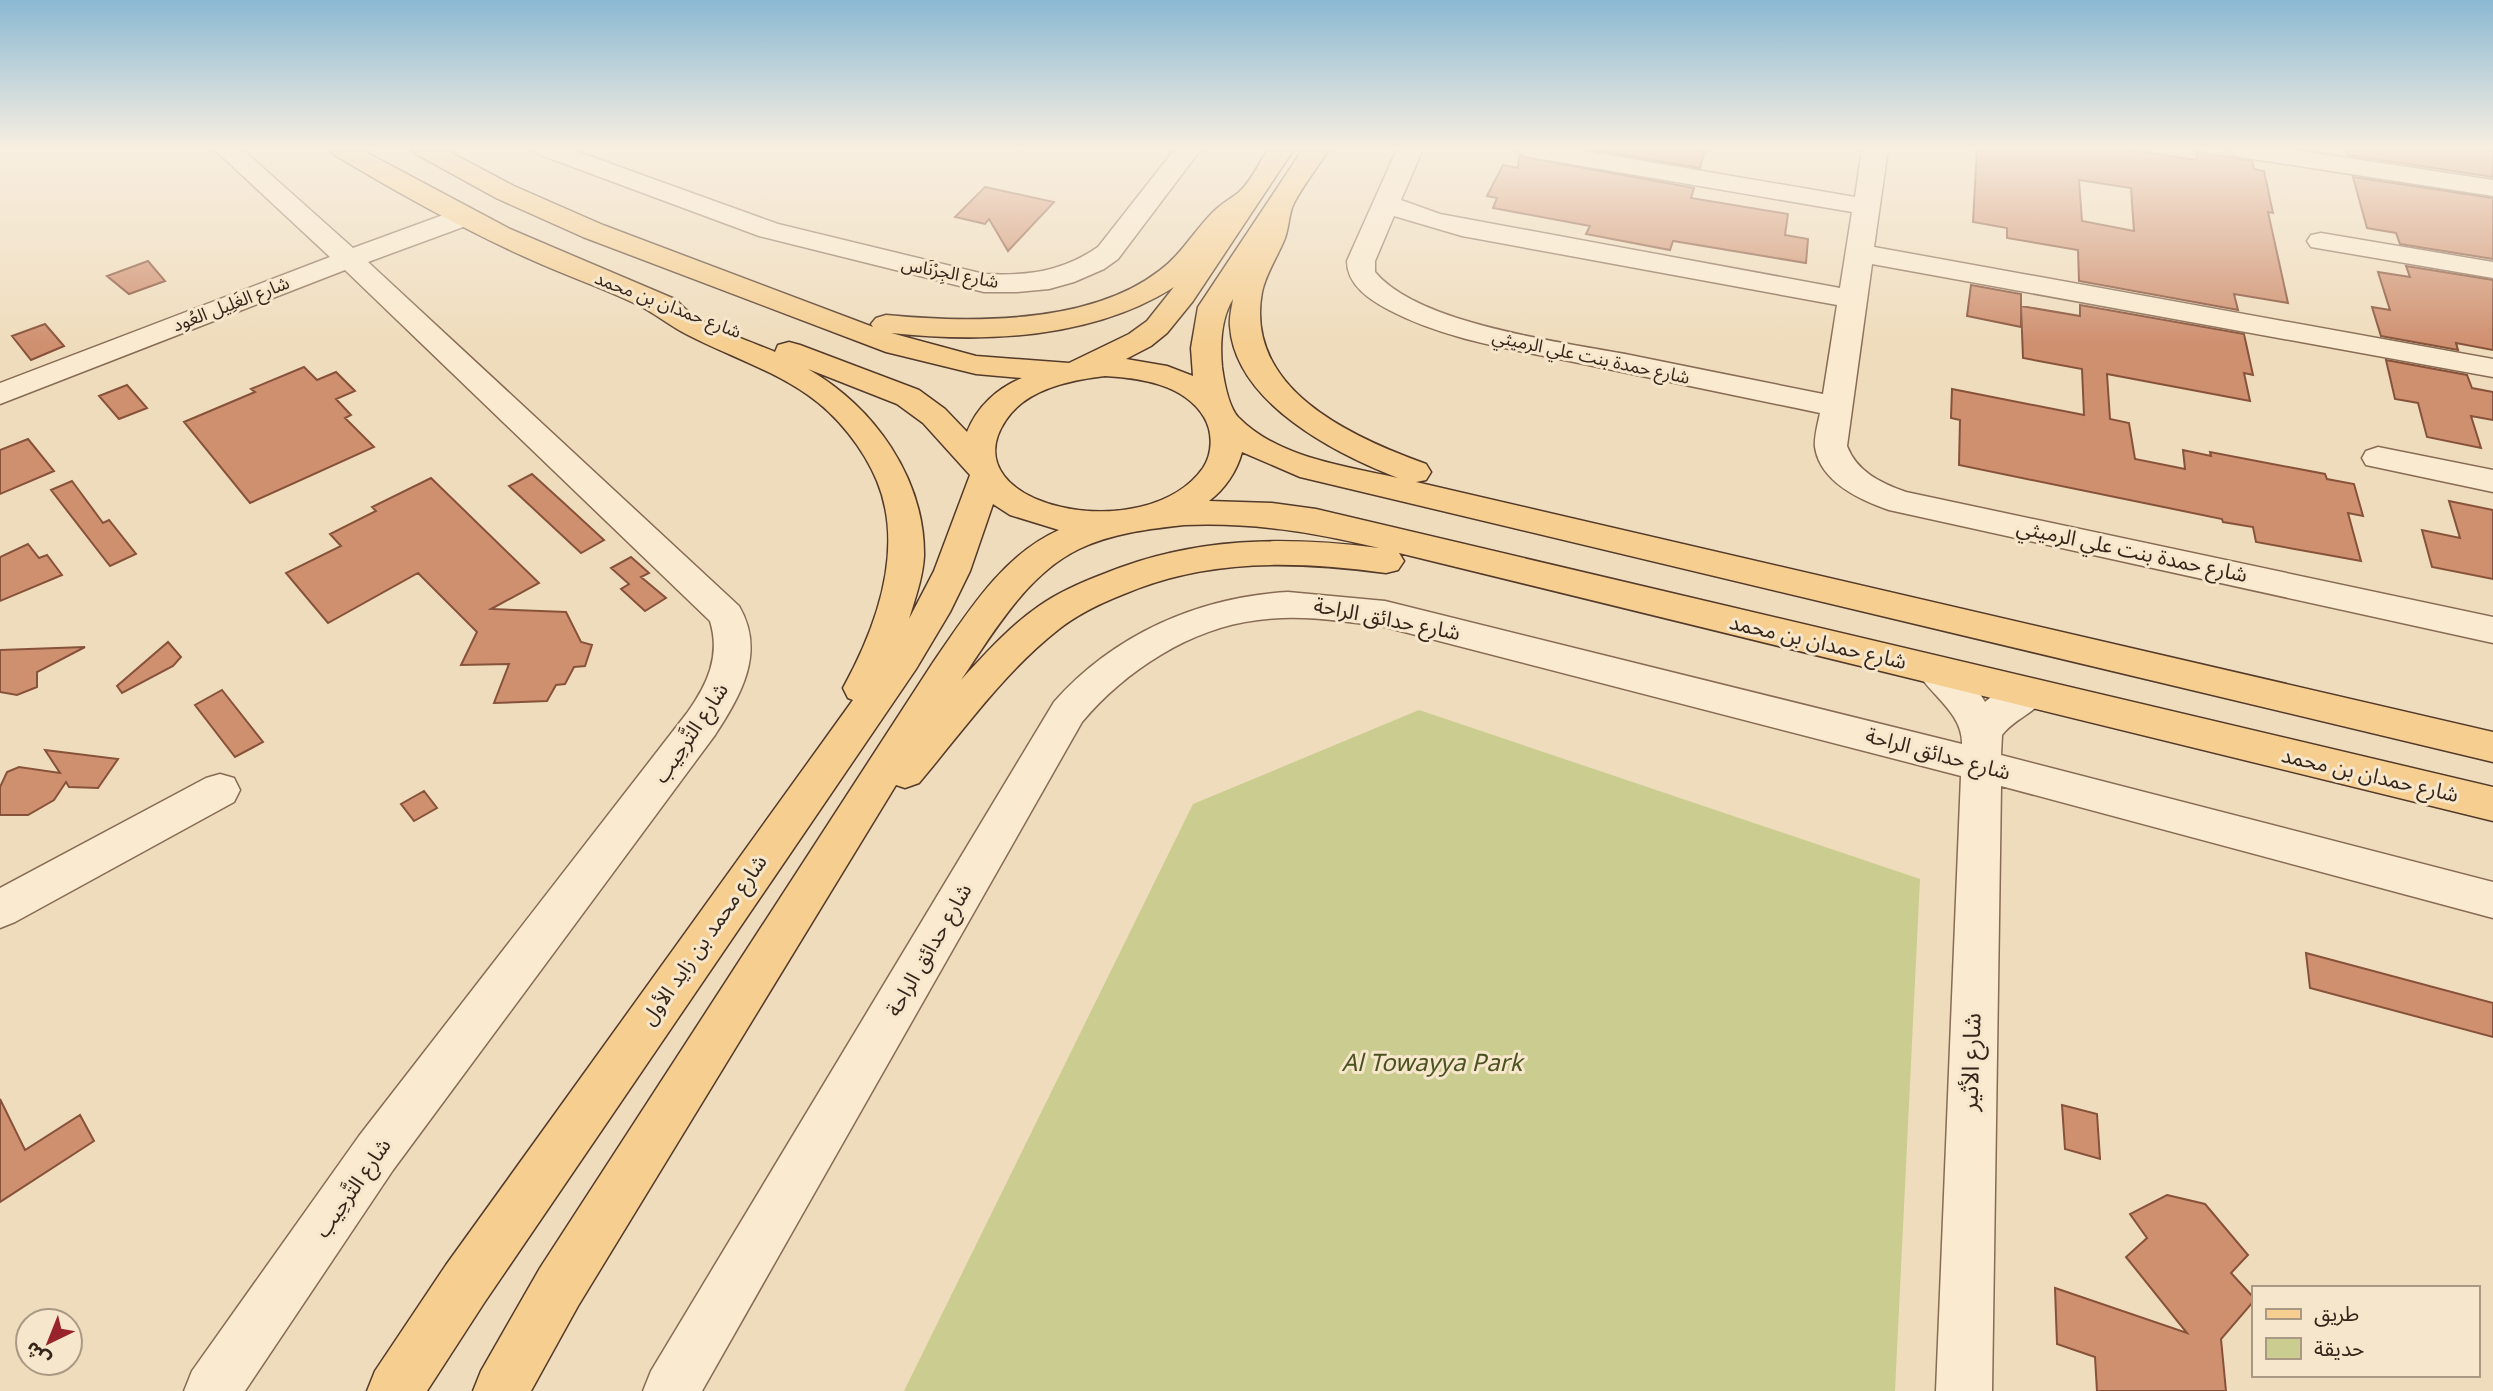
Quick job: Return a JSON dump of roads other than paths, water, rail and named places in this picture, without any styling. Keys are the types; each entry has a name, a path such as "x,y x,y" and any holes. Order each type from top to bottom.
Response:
{"main road":[{"name":"شارع حمدان بن محمد","path":"458,214 543,255 645,298 908,397 933,416 985,472"},
{"path":"554,214 811,315 897,346 946,359 992,367 1135,369 1163,375 1197,392 1250,443 1300,466 2493,747"},
{"path":"811,315 932,329 985,331 1031,326 1091,313 1149,290 1169,277 1185,263 1225,214"},
{"path":"1135,520 1090,524 1033,513 1005,497 985,472 981,441 993,414 1019,392 1140,340 1157,327 1183,295 1235,214"},
{"path":"501,1391 559,1287 945,674 999,599 1027,569 1059,545 1086,532 1135,520 1182,503 1212,479 1226,451 1223,419 1206,372 1204,354 1207,328 1213,307 1274,214"},
{"path":"1278,214 1276,228 1248,292 1245,322 1252,353 1262,371 1294,408 1336,438 1384,461 1673,555"},
{"path":"645,298 695,327 786,369 820,388 845,409 868,438 894,481 903,517 906,557 900,590 878,658 750,874"},
{"name":"شارع محمد بن زايد الأول","path":"395,1391 465,1283 903,659 932,612 952,571 985,472"},
{"name":"شارع حمدان بن محمد","path":"1135,520 1184,512 1229,511 1287,516 1646,602 1833,643 2028,694 2493,804"},
{"path":"803,903 882,798 1005,658 1039,625 1072,602 1125,577 1175,561 1214,554 1283,550 1406,564 1528,591 1646,602"}],"street":[{"name":"شارع التَّرحِيب","path":"212,1391 376,1153 691,738 722,692 730,672 733,649 731,626 726,615 300,214"},
{"name":"شارع الجِرْنَاس","path":"734,214 791,237 984,283 1014,285 1058,279 1095,263 1108,253 1138,214"},
{"name":"شارع حمدة بنت علي الرميثي","path":"1381,214 1360,267 1370,285 1391,298 1442,321 1481,334 1837,407"},
{"path":"1414,214 1470,230 1853,299"},
{"name":"شارع حمدة بنت علي الرميثي","path":"1866,214 1831,446 1834,457 1852,479 1883,496 2493,630"},
{"name":"شارع الغَلِيل العُود","path":"0,394 349,258 464,217"},
{"path":"2321,241 2493,270"},
{"path":"1860,253 2493,368"},
{"path":"2378,458 2493,481"},
{"name":"شارع حدائق الراحة","path":"671,1391 1068,712 1085,691 1112,668 1187,625 1219,612 1271,604 1326,605 1385,614 1847,730 1981,750 2493,900"},
{"path":"1935,670 1966,705 1981,750"},
{"path":"1981,750 1994,714 2005,705 2028,694"},
{"name":"شارع الأثير","path":"1964,1391 1981,750"},
{"path":"0,909 220,790"}],"park label":[{"name":"Al Towayya Park","path":"1432,1063"}]}
